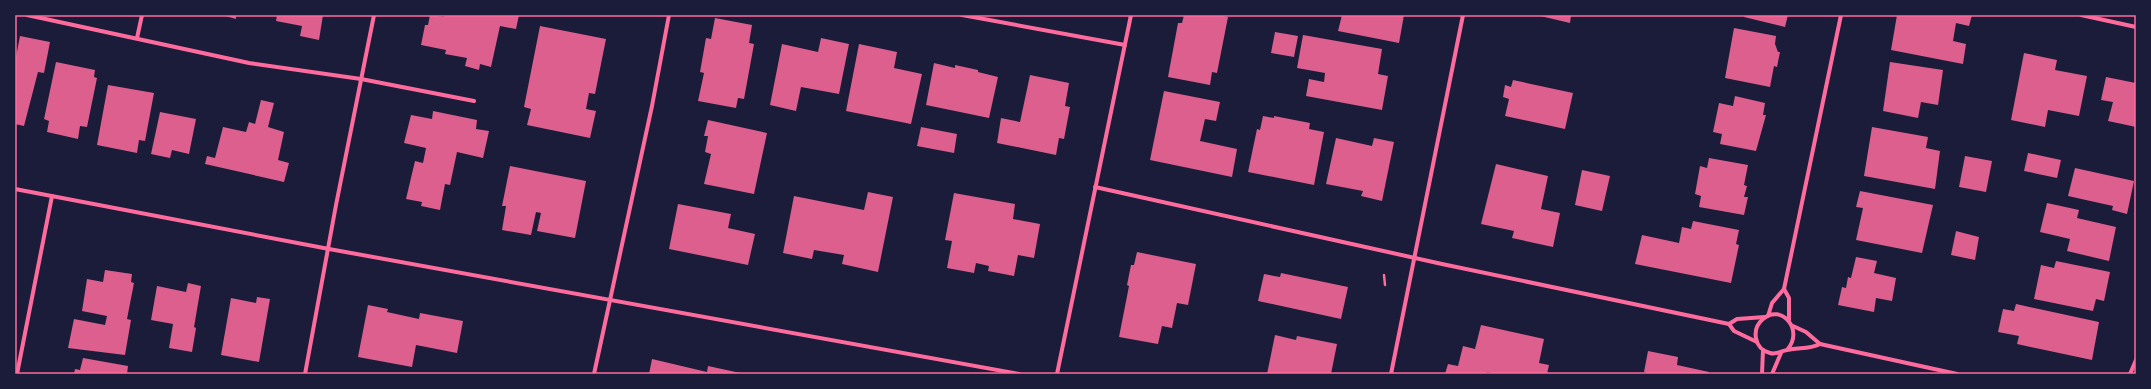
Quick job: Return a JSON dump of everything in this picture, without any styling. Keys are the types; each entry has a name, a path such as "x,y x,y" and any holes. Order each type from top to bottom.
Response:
{"street":[{"path":"27,15 249,63 362,79 474,100"},
{"path":"137,38 142,15"},
{"path":"305,374 374,15"},
{"path":"594,374 652,106 669,15"},
{"path":"962,15 1125,45"},
{"path":"1057,374 1131,15"},
{"path":"1391,374 1413,257 1463,15"},
{"path":"1820,344 1811,349 1787,350 1775,354 1763,350 1757,342 1755,333 1756,326 1767,316 1772,303 1784,289 1841,15"},
{"path":"2081,15 2136,27"},
{"path":"1095,187 1413,257 1729,324 1742,318 1778,314 1789,320 1793,326 1794,339 1787,350"},
{"path":"15,189 610,300 1019,374"},
{"path":"17,374 52,196"},
{"path":"1784,289 1789,298 1789,320"},
{"path":"1729,324 1734,331 1757,342"},
{"path":"1793,326 1806,332 1820,344 1957,374"},
{"path":"1762,374 1763,350"},
{"path":"1772,374 1781,352"},
{"path":"2130,374 2136,360"}],"path":[{"path":"1384,275 1385,285"}],"building":[{"path":"222,15 236,15 236,19"},
{"path":"277,15 323,15 319,40 300,36 302,26 276,21"},
{"path":"430,15 444,17 444,15 519,15 516,29 500,26 491,67 480,64 479,70 465,66 467,58 445,54 446,50 421,45 425,25 428,25"},
{"path":"1184,15 1218,15 1228,17 1217,73 1212,72 1210,85 1168,77 1178,23 1182,23"},
{"path":"1342,15 1404,15 1399,43 1338,31"},
{"path":"1536,15 1571,15 1570,23"},
{"path":"1745,15 1788,15 1785,27 1744,17"},
{"path":"1897,15 1972,15 1969,26 1956,23 1953,41 1966,44 1963,64 1891,50"},
{"path":"715,18 752,25 749,43 754,44 744,99 738,98 736,108 698,101 704,73 700,72 706,38 711,39"},
{"path":"540,26 606,39 595,94 589,93 586,109 596,111 590,138 527,125 531,109 524,107"},
{"path":"1734,28 1776,36 1775,44 1778,52 1780,52 1777,67 1774,66 1770,87 1725,78"},
{"path":"1275,32 1298,36 1294,57 1271,53"},
{"path":"1303,35 1382,49 1378,74 1388,76 1382,110 1306,96 1309,79 1324,82 1325,73 1297,68"},
{"path":"20,36 50,42 44,73 38,72 24,126 15,124 15,62"},
{"path":"821,38 849,44 839,94 801,87 796,111 770,105 782,44 818,52"},
{"path":"859,44 897,52 894,68 922,74 911,124 846,111"},
{"path":"2024,53 2057,60 2055,70 2087,76 2079,116 2048,110 2045,127 2011,120"},
{"path":"56,62 95,70 94,77 97,78 87,127 80,126 78,139 47,132 49,121 44,119"},
{"path":"1890,62 1943,70 1938,105 1921,102 1918,118 1883,111"},
{"path":"934,63 955,68 955,65 978,70 978,72 998,77 989,118 926,105"},
{"path":"1030,75 1069,83 1065,106 1070,107 1064,139 1059,138 1056,155 997,143 1001,118 1020,122"},
{"path":"2106,77 2136,83 2136,127 2108,121 2113,102 2101,100"},
{"path":"1513,80 1573,93 1565,129 1505,116 1509,99 1503,97 1505,85 1511,87"},
{"path":"108,85 154,93 145,141 139,140 137,153 97,145"},
{"path":"1164,91 1220,102 1216,121 1205,119 1200,141 1237,149 1232,177 1150,160"},
{"path":"1735,96 1765,103 1763,115 1766,115 1756,151 1720,144 1722,134 1713,132 1719,103 1733,106"},
{"path":"261,100 274,103 268,127 284,132 278,160 289,163 284,182 205,164 207,156 215,158 223,127 246,132 249,122 255,124"},
{"path":"433,111 477,120 476,129 489,131 483,158 457,152 450,185 445,184 440,210 421,206 422,202 406,199 415,161 423,163 426,148 404,143 411,115 432,119"},
{"path":"160,112 196,119 189,154 172,150 170,158 151,154"},
{"path":"1263,116 1274,118 1274,116 1310,123 1309,129 1324,132 1314,185 1248,172 1257,129 1260,130"},
{"path":"708,120 767,133 754,194 704,184 711,154 705,152 708,136 704,136"},
{"path":"921,127 957,134 954,153 917,146"},
{"path":"1872,127 1928,137 1926,148 1940,151 1935,189 1864,176"},
{"path":"1336,138 1372,146 1374,138 1394,142 1382,201 1361,196 1363,191 1326,184"},
{"path":"2028,153 2061,160 2057,178 2024,171"},
{"path":"1965,156 1992,161 1986,192 1959,187"},
{"path":"1709,158 1748,165 1744,185 1747,186 1744,197 1748,197 1744,215 1699,207 1701,196 1695,194 1700,166 1707,168"},
{"path":"1496,164 1548,176 1541,209 1560,213 1553,247 1512,238 1514,231 1481,224"},
{"path":"510,166 586,181 575,238 537,231 541,213 536,212 531,235 502,230 506,206 502,206"},
{"path":"2075,168 2134,181 2127,214 2112,210 2113,206 2068,196"},
{"path":"1582,170 1610,176 1602,211 1575,205"},
{"path":"1860,191 1933,205 1922,253 1856,240 1863,208 1856,207"},
{"path":"868,192 893,197 878,272 842,264 844,255 814,250 812,259 783,253 794,196 864,210"},
{"path":"954,193 1015,204 1013,219 1040,224 1034,258 1018,255 1014,276 988,271 989,266 976,263 974,273 947,268 952,241 945,240"},
{"path":"2047,203 2079,210 2077,218 2116,227 2109,261 2067,251 2070,239 2040,232"},
{"path":"678,204 731,214 728,228 755,234 748,265 669,249"},
{"path":"1693,221 1739,230 1736,244 1739,245 1731,283 1635,264 1642,235 1679,243 1682,227 1691,229"},
{"path":"1956,231 1979,237 1975,260 1951,255"},
{"path":"1137,252 1196,264 1188,305 1177,303 1172,328 1162,326 1158,344 1119,337 1129,286 1127,285 1131,265 1134,265"},
{"path":"1856,257 1877,261 1874,273 1896,278 1892,301 1876,298 1874,312 1838,305 1842,287 1846,288 1848,277 1851,278"},
{"path":"2056,261 2110,272 2104,301 2096,299 2093,311 2034,299 2041,265 2054,268"},
{"path":"105,270 132,274 131,282 134,283 127,319 131,320 125,355 68,348 74,319 105,325 107,316 82,311 87,279 103,282"},
{"path":"1281,273 1348,287 1341,319 1258,301 1264,274 1280,277"},
{"path":"188,283 201,286 194,327 196,328 192,352 169,348 173,324 151,320 157,286 186,292"},
{"path":"257,297 270,299 259,362 221,355 231,298 256,303"},
{"path":"2016,304 2099,322 2092,360 2017,344 2019,336 1998,332 2003,309 2014,311"},
{"path":"368,305 388,309 387,312 419,319 420,313 463,321 457,353 416,345 412,367 358,357"},
{"path":"1481,325 1544,339 1539,363 1549,365 1547,374 1498,374 1487,372 1486,374 1445,374 1448,364 1458,366 1463,346 1475,349"},
{"path":"1275,335 1296,340 1297,336 1337,344 1331,374 1267,374"},
{"path":"1648,351 1678,357 1677,365 1709,372 1708,374 1651,374 1644,372"},
{"path":"83,358 128,366 127,374 74,374 75,369 80,370"},
{"path":"652,359 707,372 708,366 745,374 649,374"}]}
